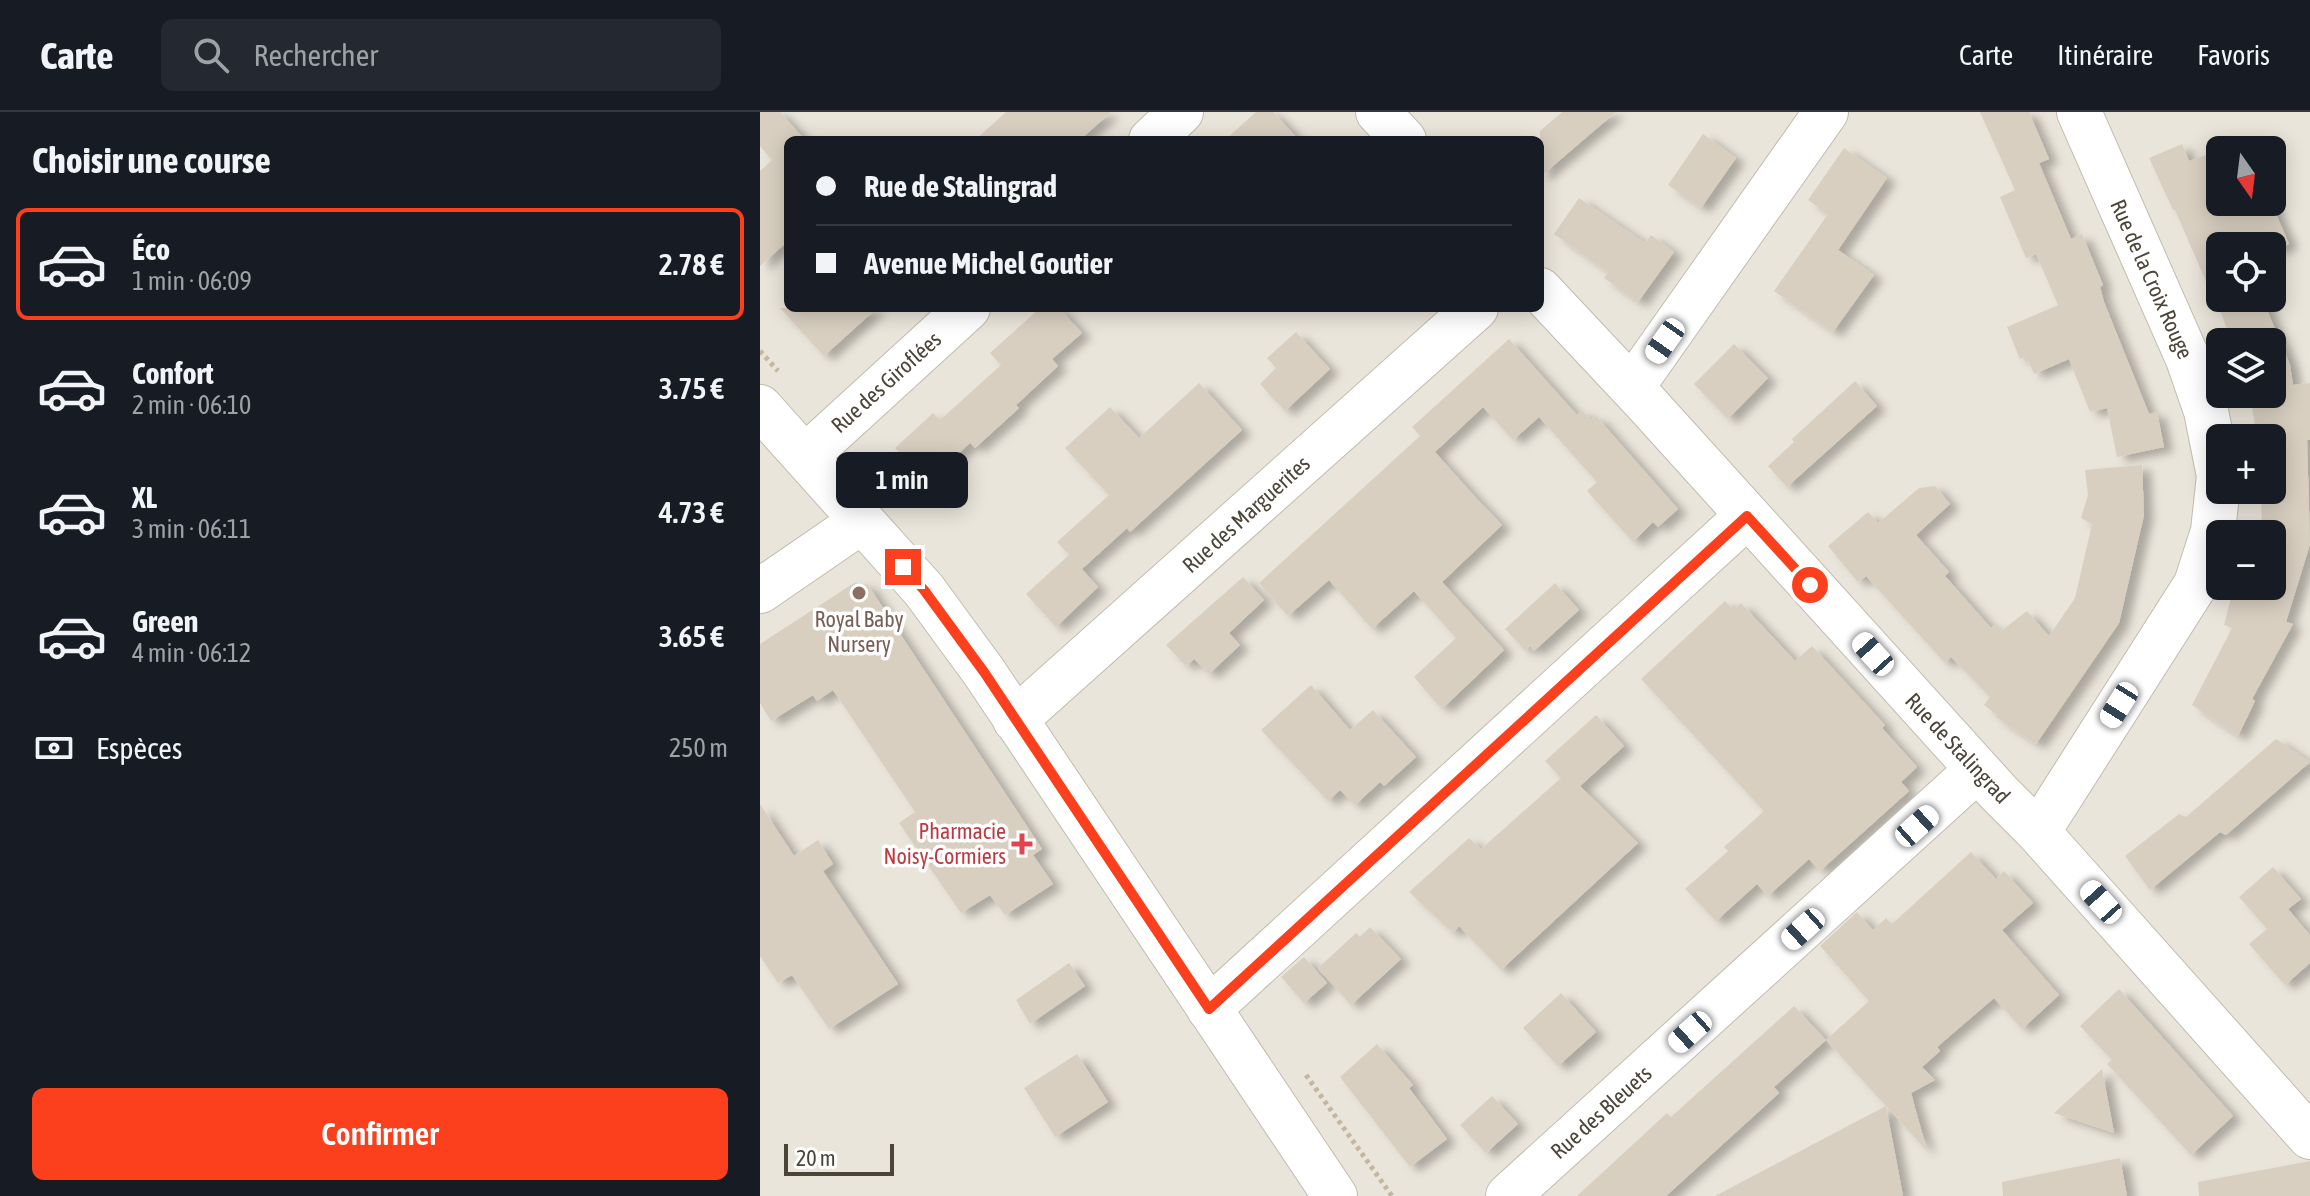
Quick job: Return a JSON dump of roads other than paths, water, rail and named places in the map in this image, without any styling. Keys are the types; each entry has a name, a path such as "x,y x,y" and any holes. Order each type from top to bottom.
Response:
{"street":[{"path":"1155,136 1181,112"},
{"path":"1378,112 1400,136"},
{"path":"1632,387 1826,112"},
{"name":"Rue de la Croix Rouge","path":"2038,832 2196,584 2213,531 2219,476 2206,411 2188,359 2079,112"},
{"name":"Rue de Stalingrad","path":"1544,294 1632,387 1977,770 2038,832 2310,1137"},
{"name":"Rue des Giroflées","path":"805,457 964,312"},
{"name":"Rue des Marguerites","path":"1015,720 1472,312"},
{"path":"760,407 924,590 1335,1196"},
{"path":"1209,1009 1747,516"},
{"path":"760,591 862,521"},
{"name":"Rue des Bleuets","path":"1508,1196 1977,770"}],"place":[{"name":"Royal Baby Nursery","path":"859,593"},
{"name":"Pharmacie Noisy-Cormiers","path":"1022,844"}]}
